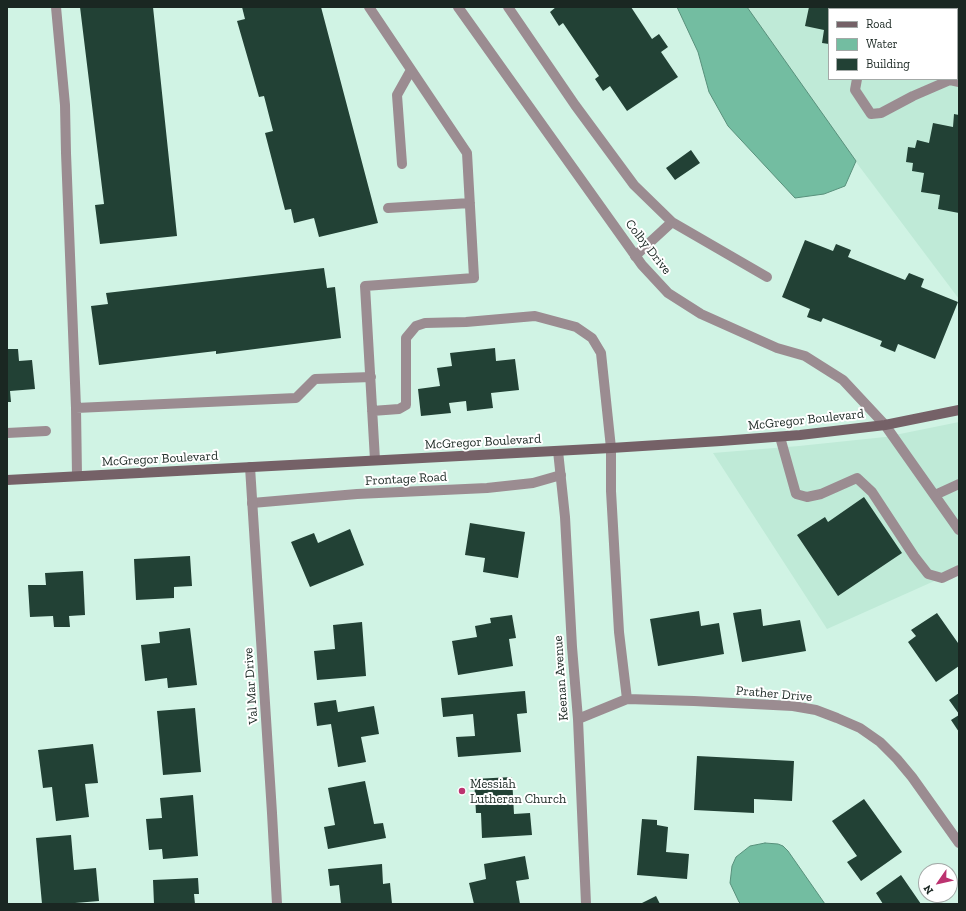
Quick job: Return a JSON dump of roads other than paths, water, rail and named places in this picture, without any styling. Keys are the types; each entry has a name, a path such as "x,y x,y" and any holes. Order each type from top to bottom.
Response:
{"main road":[{"name":"McGregor Boulevard","path":"7,480 558,451 780,437 885,425 959,410"}],"street":[{"path":"56,7 65,105 77,476"},
{"path":"369,7 467,153 474,278 365,286 375,460"},
{"name":"Colby Drive","path":"458,7 635,256 668,293 701,314 777,348 805,356 843,380 885,425 959,530"},
{"path":"508,7 575,105 634,185 672,222 768,277"},
{"path":"402,164 397,95 411,70"},
{"path":"857,80 855,90 871,114 881,113 913,96 950,80"},
{"path":"388,208 470,203"},
{"path":"635,256 672,222"},
{"path":"372,411 399,409 406,405 406,338 416,326 425,323 466,322 535,316 576,327 592,338 601,353 611,448 611,491 618,616 627,699"},
{"path":"76,408 296,398 315,379 371,377"},
{"path":"7,433 46,431"},
{"path":"780,437 796,494 807,497 821,494 857,478 872,492 914,556 928,574 942,578 959,570"},
{"name":"Keenan Avenue","path":"558,451 565,517 572,647 578,719 586,904"},
{"name":"Val Mar Drive","path":"250,467 277,904"},
{"name":"Frontage Road","path":"252,503 356,494 487,488 533,483 560,475"},
{"path":"935,495 959,484"},
{"name":"Prather Drive","path":"578,719 627,699 793,706 816,710 860,728 880,742 912,777 959,843"}],"water":[{"path":"677,7 747,7 856,161 845,186 824,194 795,198 728,126 709,92 698,52"},
{"path":"765,843 778,844 783,846 788,851 825,904 741,904 739,902 730,883 732,866 736,857 750,846"}],"place":[{"name":"Messiah Lutheran Church","path":"462,791"}]}
